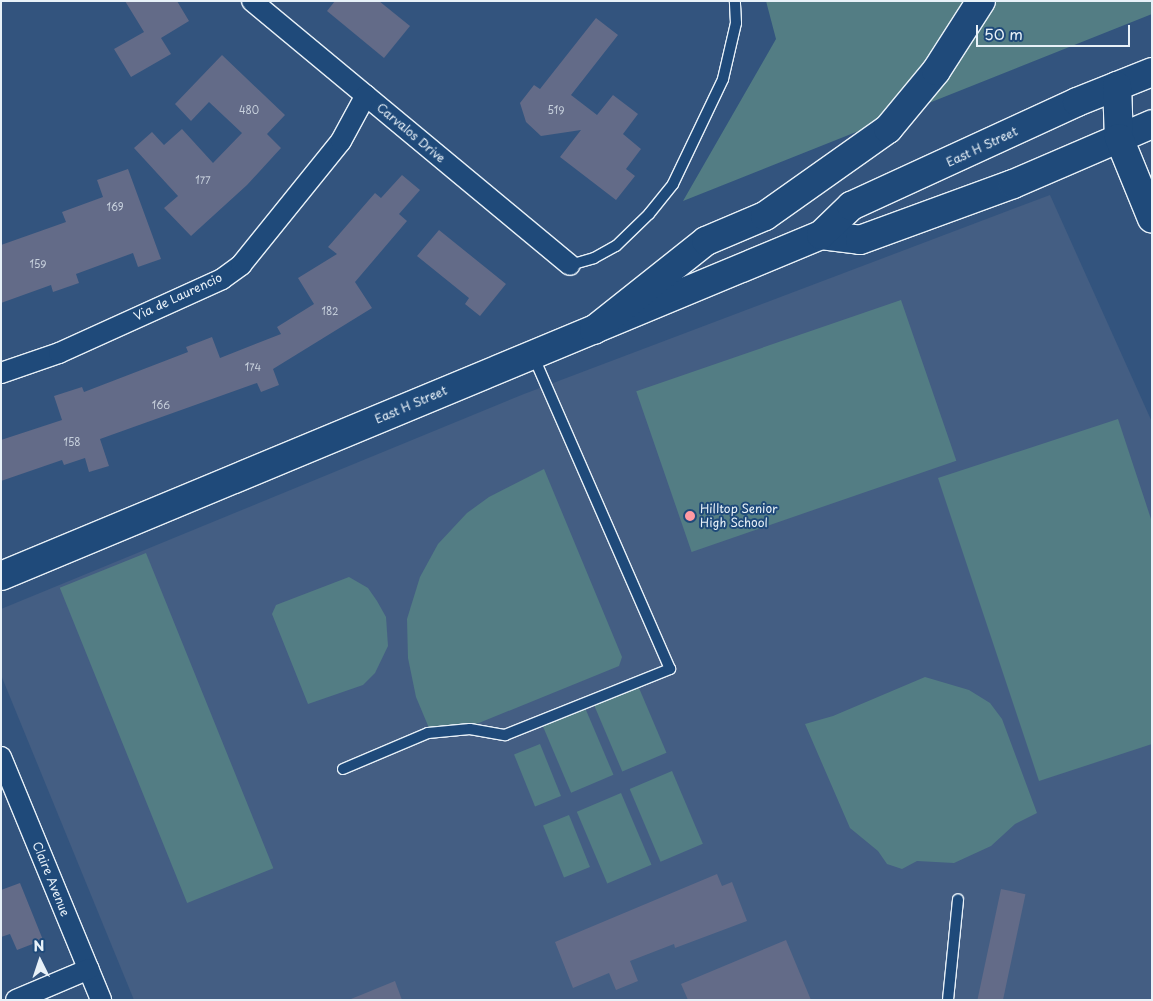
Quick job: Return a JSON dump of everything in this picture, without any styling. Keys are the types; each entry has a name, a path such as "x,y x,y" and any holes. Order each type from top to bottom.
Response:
{"main road":[{"path":"594,330 706,241 765,216 888,129 936,71 981,1"},
{"name":"East H Street","path":"1,576 821,235 851,206 1152,72"},
{"path":"1117,86 1119,138 1152,219"},
{"path":"821,235 860,240 1013,184 1152,124"}],"street":[{"name":"Carvalos Drive","path":"252,1 570,265"},
{"name":"Via de Laurencio","path":"1,373 59,353 222,279 241,265 342,141 366,95"},
{"name":"Claire Avenue","path":"1,757 101,1000"},
{"path":"16,1000 89,969"}],"lane":[{"path":"570,265 594,258 616,246 650,214 673,184 723,79 736,23 735,1"},
{"path":"343,769 428,733 470,729 505,735 670,669 533,355"},
{"path":"948,1000 958,898"}],"shaded area":[{"name":"Hilltop Senior High School","path":"1050,195 1152,422 1152,1000 134,1000 1,675 1,609 524,394"}],"green space":[{"path":"766,1 1152,1 1152,14 683,201 776,39"},
{"path":"901,300 956,461 692,552 636,391"},
{"path":"1118,419 1152,522 1152,744 1039,781 938,478"},
{"path":"544,469 622,657 619,666 474,725 429,728 416,697 408,658 407,619 420,577 438,544 467,513 489,497"},
{"path":"146,553 273,868 187,903 60,588"},
{"path":"349,577 368,588 377,601 386,617 388,646 375,673 363,685 308,704 272,614 276,605"},
{"path":"925,677 969,690 990,703 1002,719 1037,813 1015,824 991,846 954,863 917,861 902,869 887,864 878,851 850,828 805,724 833,716"},
{"path":"636,681 666,753 622,772 592,700"},
{"path":"583,703 613,775 571,793 541,721"},
{"path":"540,744 561,796 535,806 514,754"},
{"path":"672,771 703,844 661,862 630,789"},
{"path":"621,793 651,865 607,884 577,812"},
{"path":"569,815 590,867 564,877 543,825"}],"building":[{"path":"125,1 177,1 189,21 161,38 171,54 131,77 114,49 144,32"},
{"path":"335,1 379,1 410,26 384,58 327,11"},
{"path":"596,18 618,35 571,95 597,115 613,95 638,114 623,134 641,149 626,169 635,176 616,200 560,157 581,130 541,136 526,122 520,103 534,85 540,89"},
{"path":"222,55 285,115 267,134 281,148 247,185 191,236 164,208 178,196 134,148 152,132 164,145 182,129 213,163 242,133 209,102 191,121 175,104"},
{"path":"128,169 161,259 138,267 133,253 76,274 79,283 53,292 51,285 1,303 1,245 66,222 62,212 103,197 97,180"},
{"path":"402,175 420,190 399,214 407,221 355,282 372,308 273,369 279,385 261,392 257,383 100,439 109,466 89,472 85,458 64,465 62,460 1,481 1,440 62,420 54,396 82,387 84,392 188,352 186,347 212,337 220,358 281,334 277,327 314,304 298,278 337,254 328,247 375,193 381,198"},
{"path":"439,230 506,284 480,316 465,304 469,298 417,256"},
{"path":"717,874 722,886 732,882 747,921 675,948 674,944 630,961 638,981 616,990 609,973 573,988 555,942"},
{"path":"20,883 43,940 17,950 10,934 1,937 1,890"},
{"path":"1001,889 1025,894 1003,1000 978,1000"},
{"path":"786,940 811,1000 688,1000 681,984"},
{"path":"395,981 402,1000 351,1000 351,999"}],"place":[{"name":"Hilltop Senior High School","path":"690,516"}]}
